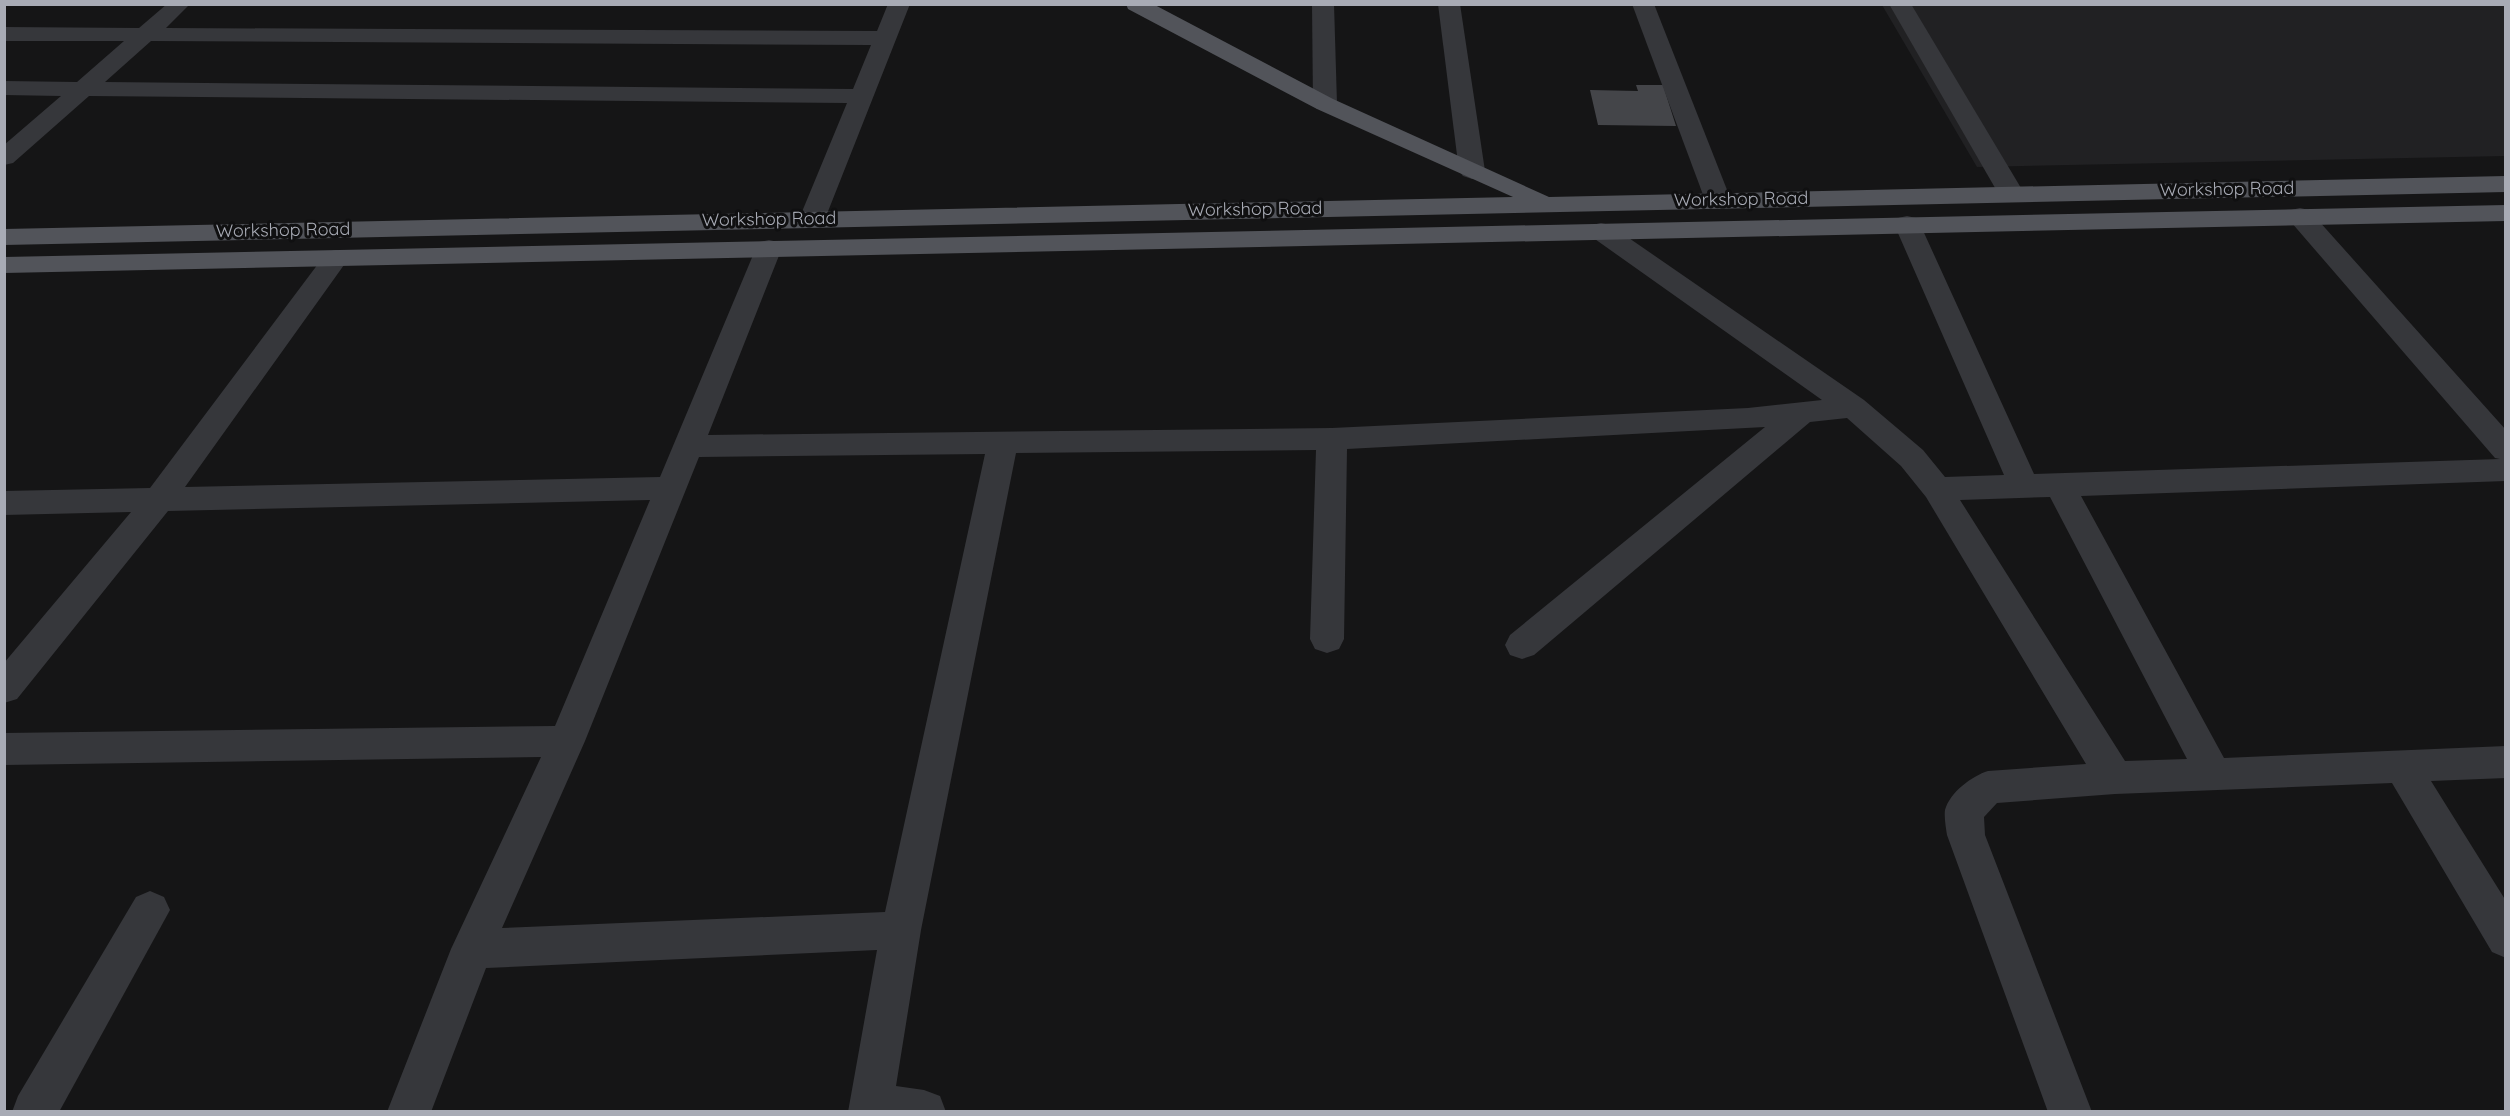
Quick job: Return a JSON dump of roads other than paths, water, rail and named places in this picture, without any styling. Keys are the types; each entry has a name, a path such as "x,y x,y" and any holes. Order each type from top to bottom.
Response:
{"main road":[{"path":"1136,4 1325,104 1547,203 1601,231"},
{"name":"Workshop Road","path":"4,237 2505,184"},
{"name":"Workshop Road","path":"4,265 2505,213"}],"street":[{"path":"4,158 180,4"},
{"path":"812,219 899,4"},
{"path":"1323,4 1325,104"},
{"path":"1449,4 1472,171"},
{"path":"1642,4 1718,200"},
{"path":"1900,4 2011,193"},
{"path":"4,34 885,38"},
{"path":"4,88 862,96"},
{"path":"2300,216 2505,450"},
{"path":"1907,224 2024,486"},
{"path":"1601,231 1853,407 1912,458 1937,489 2115,778"},
{"path":"409,1112 472,949 567,741 769,248"},
{"path":"4,689 158,501 336,258"},
{"path":"689,446 1332,439 1748,418 1853,407"},
{"path":"1522,645 1802,412"},
{"path":"1327,639 1332,439"},
{"path":"924,1112 870,1108 901,930 1003,442"},
{"path":"1937,489 2505,470"},
{"path":"2060,485 2214,775"},
{"path":"4,503 672,488"},
{"path":"4,749 567,741"},
{"path":"2070,1112 1966,835 1964,811 1988,788 2115,778 2505,762"},
{"path":"2402,766 2505,939"},
{"path":"34,1112 150,910"},
{"path":"472,949 901,930"}]}
